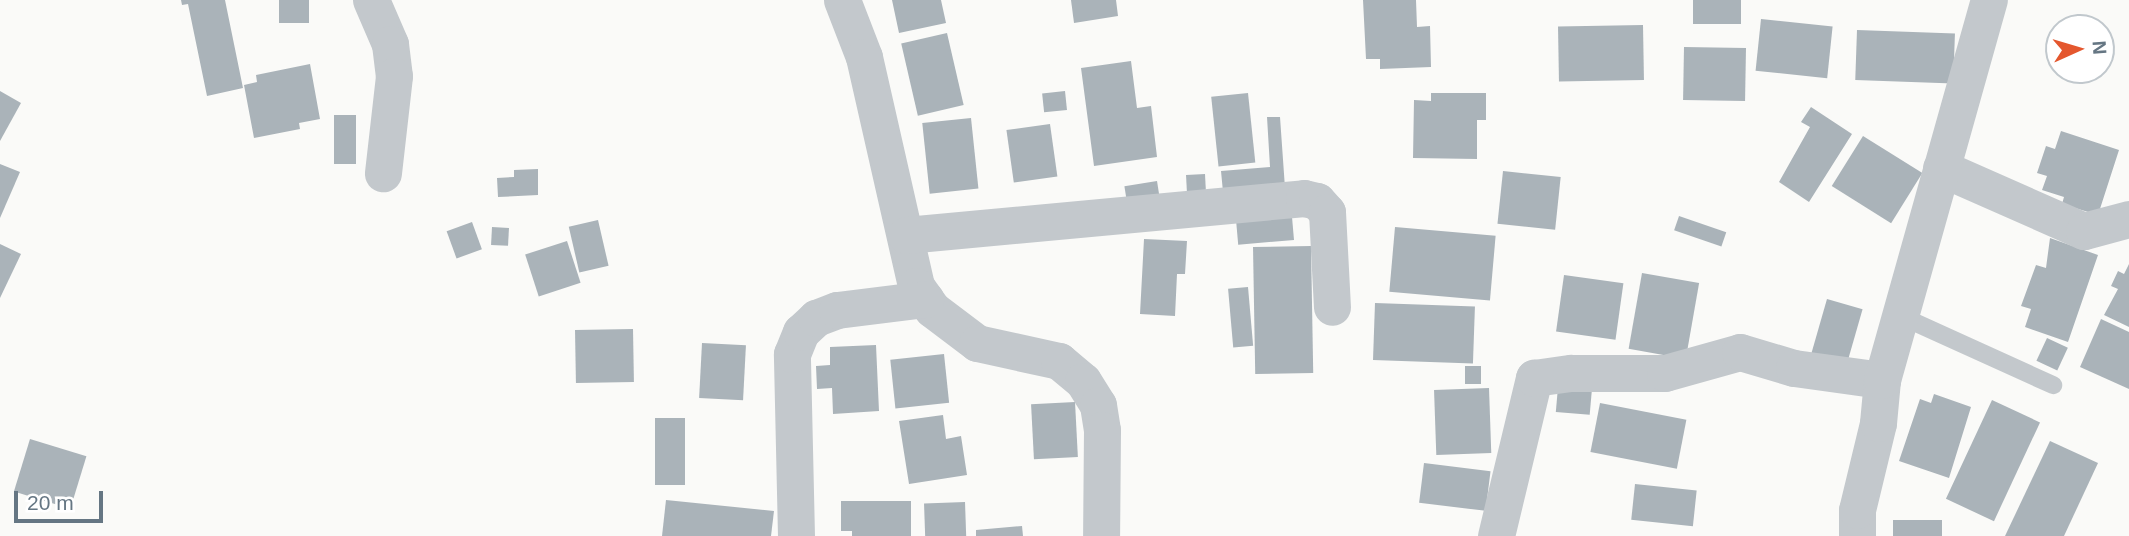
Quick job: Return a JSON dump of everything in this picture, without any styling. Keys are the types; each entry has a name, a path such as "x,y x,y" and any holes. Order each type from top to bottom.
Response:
{"street":[{"path":"371,0 390,44 394,76 383,173"},
{"path":"842,0 864,57 916,286 953,328 977,343 1059,361 1083,381 1098,405 1102,430 1101,536"},
{"path":"1857,536 1857,510 1878,423 1882,380 1903,317 1941,167 1989,0"},
{"path":"1941,167 2084,231 2129,219"},
{"path":"906,235 1304,198 1317,201 1327,212 1332,307"},
{"path":"796,536 792,354 801,332 816,318 837,310 925,299"},
{"path":"1496,536 1534,379 1571,373 1665,373 1741,352 1794,368 1882,380"}],"lane":[{"path":"1903,317 2053,385"}],"building":[{"path":"181,0 225,0 243,88 207,96 188,4 182,5"},
{"path":"279,0 309,0 309,23 279,23"},
{"path":"892,0 941,0 946,23 899,33"},
{"path":"1071,0 1116,0 1118,16 1074,23"},
{"path":"1363,0 1416,0 1417,27 1430,26 1431,67 1380,69 1380,59 1366,59"},
{"path":"1693,0 1741,0 1741,24 1693,24"},
{"path":"1761,19 1833,27 1827,78 1756,71"},
{"path":"1643,25 1644,80 1559,81 1558,26"},
{"path":"1857,30 1955,33 1953,83 1855,80"},
{"path":"947,33 964,105 918,116 901,44"},
{"path":"1684,47 1746,48 1745,101 1683,100"},
{"path":"1131,61 1137,108 1151,106 1157,157 1094,166 1081,68"},
{"path":"310,64 320,119 299,123 300,129 254,138 244,85 257,82 256,75"},
{"path":"0,91 21,103 0,141"},
{"path":"1065,91 1067,110 1044,112 1042,93"},
{"path":"1248,93 1255,163 1219,166 1211,97"},
{"path":"1431,93 1486,93 1486,120 1477,120 1477,159 1413,158 1414,100 1431,101"},
{"path":"1811,107 1852,134 1809,202 1779,182 1810,127 1801,122"},
{"path":"334,115 356,115 356,164 334,164"},
{"path":"1267,117 1280,117 1285,188 1223,192 1221,171 1270,167"},
{"path":"971,118 978,189 930,194 922,123"},
{"path":"1050,124 1057,176 1014,183 1006,130"},
{"path":"2061,131 2119,150 2098,215 2062,204 2064,197 2042,190 2047,176 2037,173 2046,146 2055,149"},
{"path":"1863,136 1922,173 1891,223 1832,186"},
{"path":"0,164 20,172 0,218"},
{"path":"538,169 538,195 498,197 497,178 514,177 514,170"},
{"path":"1503,171 1561,177 1555,230 1497,224"},
{"path":"1205,174 1206,195 1187,196 1186,175"},
{"path":"1157,181 1160,199 1127,204 1124,186"},
{"path":"1679,216 1726,232 1721,246 1674,230"},
{"path":"1292,217 1294,240 1238,245 1236,222"},
{"path":"598,220 609,266 579,273 569,227"},
{"path":"472,222 482,249 457,258 447,231"},
{"path":"492,227 509,228 508,246 491,245"},
{"path":"1395,227 1496,236 1490,301 1389,292"},
{"path":"2050,238 2098,255 2068,342 2025,327 2031,309 2021,306 2036,265 2046,268"},
{"path":"1144,239 1187,241 1185,274 1177,274 1175,316 1140,314"},
{"path":"567,241 581,283 539,296 525,255"},
{"path":"0,244 21,254 0,298"},
{"path":"1311,246 1313,373 1255,374 1253,247"},
{"path":"2129,264 2129,327 2104,315 2118,289 2111,286 2118,271 2124,274"},
{"path":"1642,273 1699,283 1686,359 1629,349"},
{"path":"1564,275 1623,283 1615,340 1556,331"},
{"path":"1248,287 1253,346 1233,348 1228,289"},
{"path":"1827,299 1863,309 1845,369 1810,359"},
{"path":"1375,303 1475,306 1473,363 1373,360"},
{"path":"2101,319 2129,332 2129,389 2080,367"},
{"path":"633,329 634,382 576,383 575,330"},
{"path":"2047,338 2068,348 2057,370 2036,361"},
{"path":"702,343 746,345 743,400 699,398"},
{"path":"876,345 879,411 833,414 832,388 817,389 816,366 830,365 830,347"},
{"path":"944,354 949,403 895,408 890,360"},
{"path":"1465,366 1481,366 1481,384 1465,384"},
{"path":"1558,387 1592,390 1590,415 1556,412"},
{"path":"1489,388 1491,453 1436,455 1434,390"},
{"path":"1934,394 1971,407 1949,478 1899,461 1920,399 1931,403"},
{"path":"1992,400 2040,422 1994,521 1946,499"},
{"path":"1075,402 1078,457 1034,459 1031,404"},
{"path":"1600,403 1686,420 1677,469 1590,452"},
{"path":"943,415 946,439 961,436 967,475 909,484 899,421"},
{"path":"655,418 685,418 685,485 655,485"},
{"path":"30,439 86,456 70,509 14,492"},
{"path":"2050,441 2098,463 2064,536 2005,536"},
{"path":"1424,463 1491,471 1486,511 1419,503"},
{"path":"1635,484 1697,490 1693,526 1631,520"},
{"path":"666,500 774,511 771,536 662,536"},
{"path":"841,501 911,501 911,536 852,536 852,531 841,531"},
{"path":"965,502 966,536 925,536 924,503"},
{"path":"1893,520 1942,520 1942,536 1893,536"},
{"path":"1022,526 1023,536 976,536 976,530"}]}
